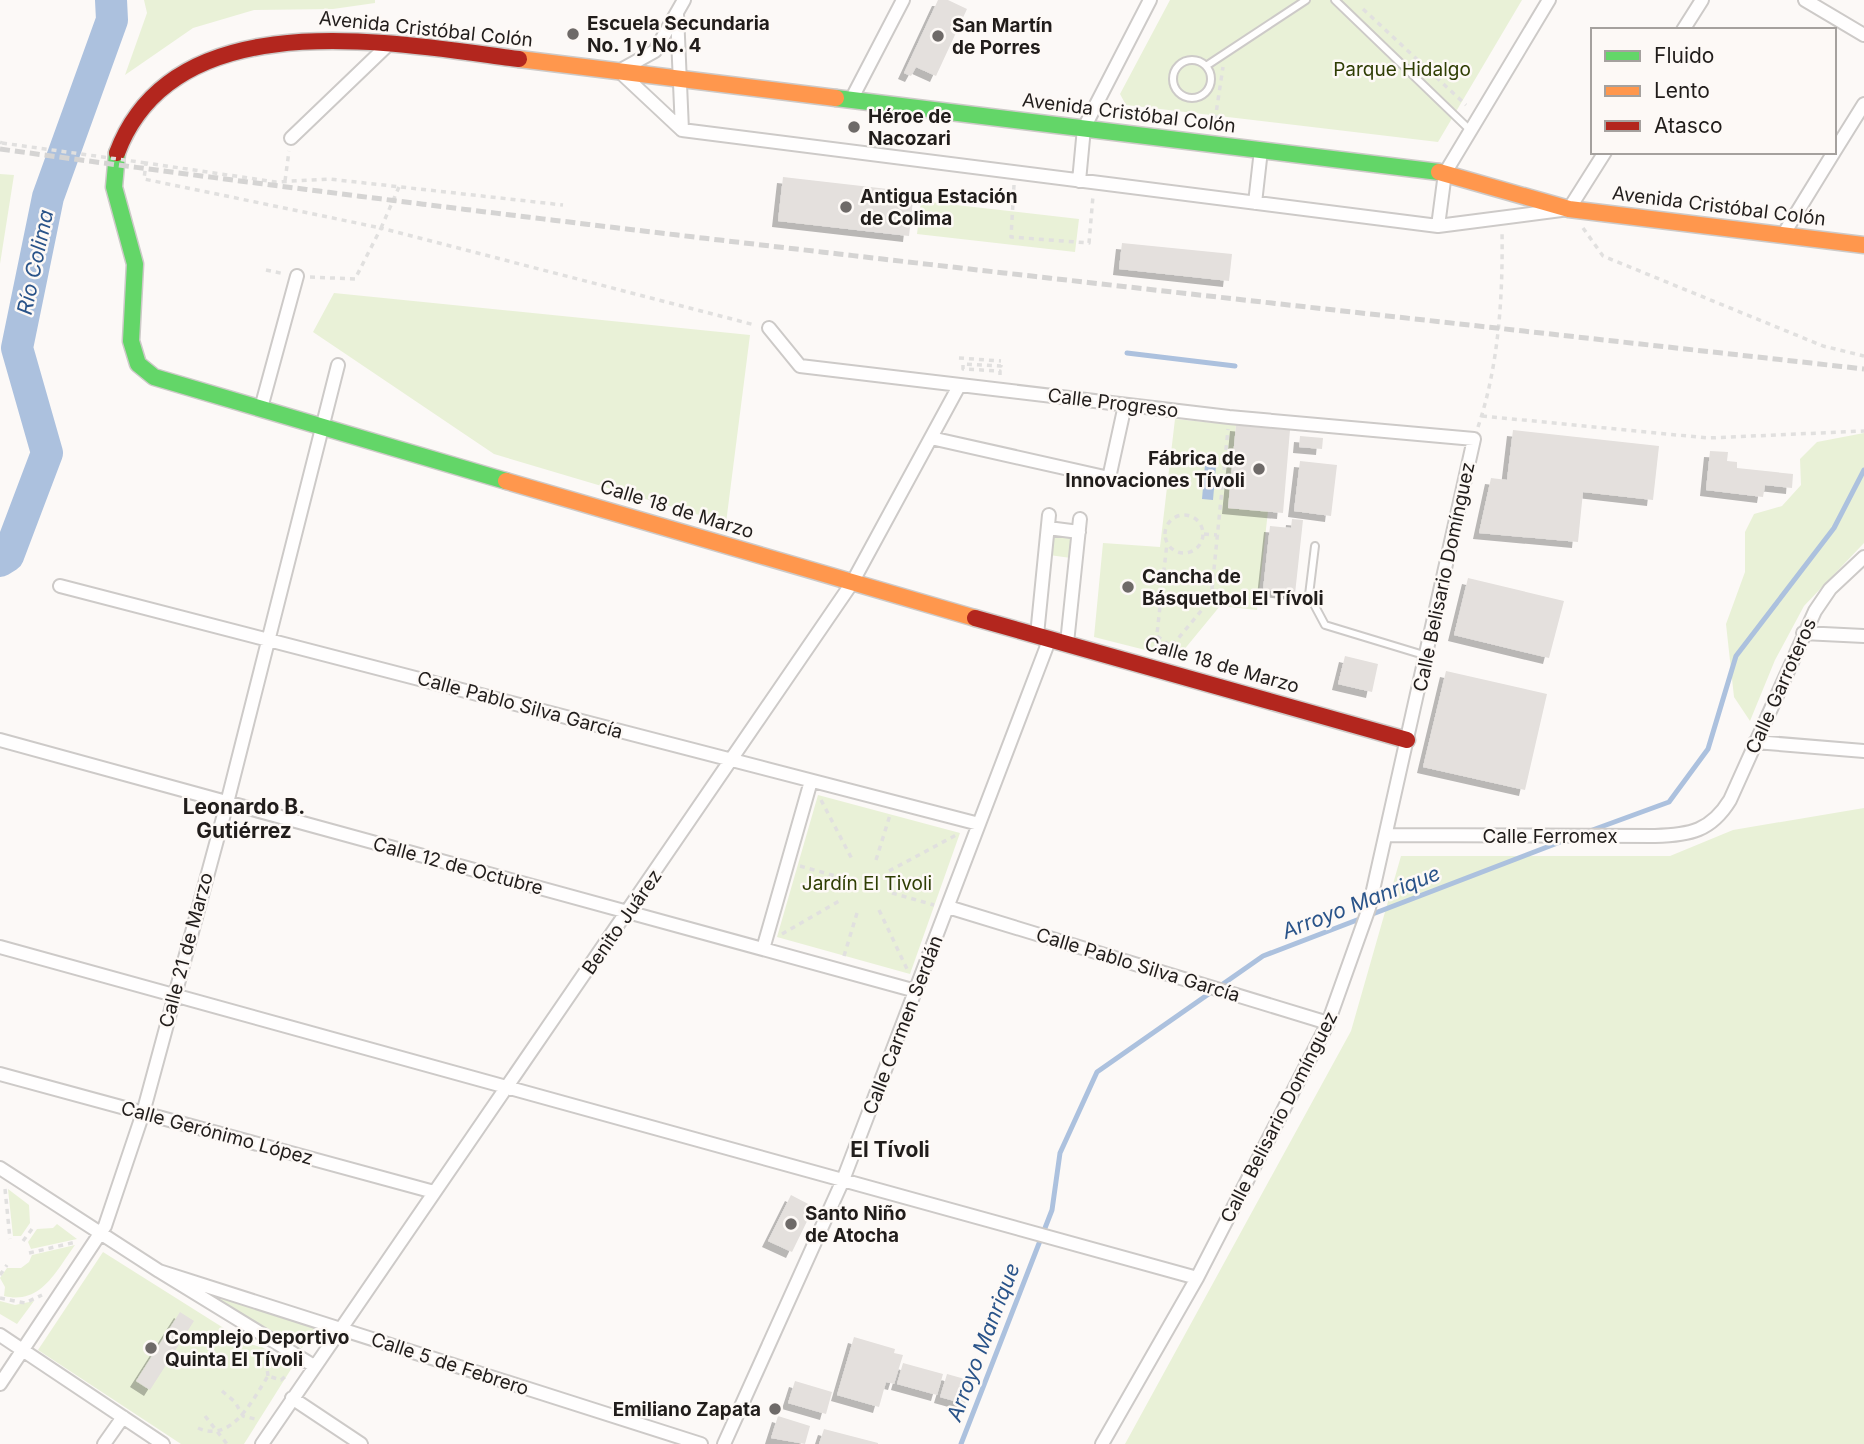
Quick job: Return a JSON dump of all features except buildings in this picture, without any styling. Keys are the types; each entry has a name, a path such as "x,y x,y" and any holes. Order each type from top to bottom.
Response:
{"street":[{"path":"851,100 902,0"},
{"path":"1079,181 1084,128 1150,0"},
{"path":"1438,226 1446,173 1549,0"},
{"path":"1684,28 1702,0"},
{"path":"1805,0 1864,35"},
{"path":"679,4 655,51 619,71 682,130"},
{"path":"679,4 682,130"},
{"name":"Avenida Cristóbal Colón","path":"115,161 129,126 152,96 181,72 220,52 258,42 297,38 390,43 1446,173 1569,209 1864,245"},
{"path":"291,138 390,43"},
{"path":"1836,149 1864,104"},
{"name":"Avenida Cristóbal Colón","path":"682,130 1438,226 1569,209"},
{"path":"1255,203 1261,150"},
{"path":"1569,209 1604,154"},
{"path":"1783,235 1833,154"},
{"name":"Calle 18 de Marzo","path":"115,161 116,188 135,265 136,291 130,334 138,364 154,377 852,583 1408,740"},
{"path":"261,408 298,276"},
{"name":"Calle Progreso","path":"769,328 800,366 1229,417 1474,439"},
{"name":"Calle 21 de Marzo","path":"0,1384 102,1234 143,1113 227,803 338,365"},
{"name":"Benito Juárez","path":"262,1444 506,1087 629,913 852,583 959,386"},
{"path":"931,438 1109,478 1125,405"},
{"name":"Calle Belisario Domínguez","path":"1102,1444 1197,1278 1328,1023 1369,908 1474,439"},
{"name":"Calle Carmen Serdán","path":"724,1444 844,1180 916,991 941,906 979,824 1044,636 1049,522 1079,525 1067,643"},
{"name":"Calle Garroteros","path":"1711,824 1730,800 1803,633 1830,589 1864,557"},
{"name":"Calle Pablo Silva García","path":"60,586 979,824"},
{"path":"1803,633 1864,636"},
{"name":"Calle 12 de Octubre","path":"0,740 916,991"},
{"path":"1755,742 1864,751"},
{"path":"763,949 811,781"},
{"name":"Calle Ferromex","path":"1386,835 1655,836 1684,835 1711,824"},
{"name":"Calle Pablo Silva García","path":"941,906 1328,1023"},
{"path":"0,947 1197,1278"},
{"name":"Calle Gerónimo López","path":"0,1074 434,1192"},
{"name":"Calle 5 de Febrero","path":"2,1173 314,1366"},
{"name":"Calle 5 de Febrero","path":"159,1271 701,1444"},
{"path":"0,1335 163,1444"},
{"path":"292,1398 361,1444"},
{"path":"104,1444 123,1417"}],"lane":[{"path":"1206,66 1306,0"},
{"path":"1335,0 1471,131"},
{"path":"1194,59 1206,66 1212,78 1203,95 1185,97 1175,89 1174,71 1182,62 1194,59"},
{"path":"1315,546 1309,595 1325,625 1427,656"}],"path":[{"path":"1354,0 1466,105"},
{"path":"1215,120 1224,65"},
{"path":"285,181 291,138"},
{"path":"1,142 285,181 329,179 563,205"},
{"path":"146,163 144,178 381,228 769,328"},
{"path":"1015,172 1011,237 1089,243 1095,183"},
{"path":"266,270 298,276 355,279 399,187"},
{"path":"1569,209 1603,256 1823,346 1864,356"},
{"path":"1474,439 1482,416 1498,328 1502,218"},
{"path":"959,358 1001,361 1001,366 963,364 963,369 1000,371 999,390"},
{"path":"1482,416 1708,438 1864,431"},
{"path":"1167,543 1176,552 1188,553 1199,546 1204,534 1200,522 1183,514 1167,524 1157,636 1171,646 1211,599 1229,417"},
{"path":"1204,534 1217,536"},
{"path":"818,795 853,861"},
{"path":"876,860 890,815"},
{"path":"889,872 960,833"},
{"path":"798,865 839,877"},
{"path":"892,893 941,906"},
{"path":"777,937 841,900"},
{"path":"879,910 910,974"},
{"path":"844,956 857,913"},
{"path":"2,1173 10,1239"},
{"path":"23,1241 35,1225"},
{"path":"29,1253 85,1240"},
{"path":"0,1275 7,1265"},
{"path":"0,1298 25,1303 47,1293"},
{"path":"198,1427 205,1433 222,1436 232,1430 268,1376 267,1368 272,1361 280,1358"},
{"path":"268,1376 281,1380 287,1375"},
{"path":"222,1391 234,1402 243,1416 259,1420"},
{"path":"205,1416 225,1443"}],"green space":[{"path":"144,0 375,0 375,3 333,9 254,10 193,28 125,75 147,13"},
{"name":"Parque Hidalgo","path":"1170,0 1522,0 1438,142 1126,105 1120,94"},
{"path":"0,174 14,175 0,264"},
{"path":"921,201 1079,219 1075,252 917,234"},
{"path":"334,293 750,335 726,523 494,454 313,332"},
{"path":"1175,419 1236,425 1228,508 1268,511 1257,610 1220,606 1183,651 1181,659 1094,637 1103,543 1160,547"},
{"path":"1864,433 1864,543 1804,606 1775,660 1750,721 1734,697 1726,624 1745,572 1745,532 1754,514 1782,506 1801,485 1800,459 1817,442"},
{"path":"1051,533 1073,536 1071,558 1049,555"},
{"name":"Jardín El Tivoli","path":"818,795 960,833 910,974 777,937"},
{"path":"1864,808 1864,1444 1125,1444 1351,1031 1401,856 1670,856 1733,830"},
{"path":"8,1189 29,1205 30,1223 21,1236 13,1236"},
{"path":"57,1224 77,1239 31,1249 28,1242 37,1229 53,1228"},
{"path":"75,1245 54,1275 38,1291 17,1297 4,1296 5,1287 0,1278 7,1268 21,1268 29,1262 32,1255"},
{"name":"Complejo Deportivo Quinta El Tívoli","path":"103,1252 249,1344 262,1347 293,1366 244,1444 181,1444 38,1350"},
{"path":"222,1296 315,1327 302,1348 220,1301"},
{"path":"0,1301 15,1305 34,1301 17,1324 0,1314"}],"water":[{"path":"1206,453 1217,454 1213,500 1202,499"}],"waterway":[{"name":"Río Colima","path":"0,561 8,556 47,453 17,348 48,197 112,20 111,0"},
{"path":"1127,353 1235,366"},
{"name":"Arroyo Manrique","path":"1587,832 1669,802 1708,749 1736,656 1834,528 1864,470"},
{"name":"Arroyo Manrique","path":"961,1444 1052,1210 1060,1153 1097,1072 1263,956 1568,839"}],"railway":[{"path":"0,149 698,238 1864,369"}],"traffic: fast":[{"path":"836,98 1439,172"},
{"path":"117,153 114,187 135,264 131,341 138,364 154,377 506,481"}],"traffic: slow":[{"path":"519,59 836,98"},
{"path":"1439,172 1569,209 1864,245"},
{"path":"506,481 975,618"}],"traffic: jam":[{"path":"117,153 145,104 186,72 236,52 292,43 351,41 411,45 519,59"},
{"path":"975,618 1407,740"}],"place":[{"name":"Escuela Secundaria No. 1 y No. 4","path":"573,34"},
{"name":"San Martín de Porres","path":"938,36"},
{"name":"Héroe de Nacozari","path":"854,127"},
{"name":"Antigua Estación de Colima","path":"846,207"},
{"name":"Fábrica de Innovaciones Tívoli","path":"1259,469"},
{"name":"Cancha de Básquetbol El Tívoli","path":"1128,587"},
{"name":"Santo Niño de Atocha","path":"791,1224"},
{"name":"Complejo Deportivo Quinta El Tívoli","path":"151,1348"},
{"name":"Emiliano Zapata","path":"775,1409"}],"district":[{"name":"Leonardo B. Gutiérrez","path":"244,818"},
{"name":"El Tívoli","path":"890,1149"}]}
